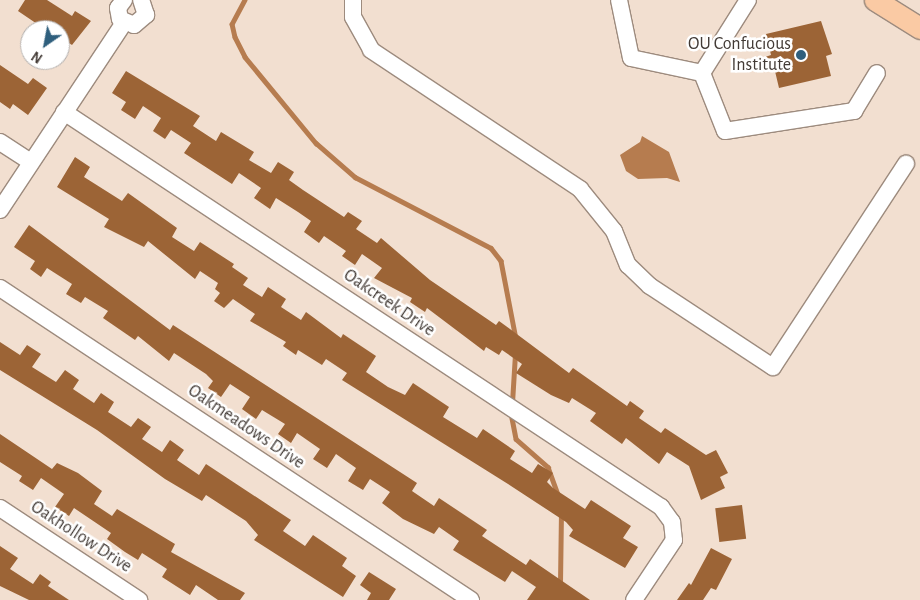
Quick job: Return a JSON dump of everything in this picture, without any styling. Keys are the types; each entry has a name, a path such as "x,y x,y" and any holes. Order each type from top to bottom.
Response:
{"main road":[{"path":"875,0 920,28"}],"street":[{"path":"121,1 118,14 124,23 134,25 144,20 146,9 141,0"},
{"path":"354,0 353,17 371,50 580,189 614,231 628,265 650,286 773,367 906,164"},
{"path":"619,0 631,58 702,73"},
{"path":"702,73 748,0"},
{"path":"0,210 124,23"},
{"path":"702,73 725,131 854,111 878,73"},
{"name":"Oakcreek Drive","path":"64,112 661,507 672,522 674,540 634,600"},
{"path":"0,142 31,162"},
{"name":"Oakmeadows Drive","path":"0,288 471,600"},
{"name":"Oakhollow Drive","path":"0,508 139,600"}],"shaded area":[{"path":"642,136 669,152 680,182 667,178 638,179 626,171 620,155 640,142"}],"building":[{"path":"25,0 47,0 72,16 75,11 91,21 72,45 70,44 70,20 31,20 18,11"},
{"name":"OU Confucious Institute","path":"821,21 832,54 826,56 831,76 779,88 774,67 768,69 765,57 771,55 766,34"},
{"path":"0,65 28,84 33,78 47,88 28,115 13,104 10,109 0,102"},
{"path":"126,71 200,116 193,126 216,141 221,132 254,152 249,160 271,173 278,162 294,172 289,180 344,217 348,212 362,221 356,229 377,243 381,238 430,280 496,325 499,321 569,373 573,368 627,406 630,401 644,411 639,418 661,433 665,428 706,455 716,450 728,473 720,477 725,488 701,500 689,466 667,452 659,464 626,438 622,444 590,421 596,413 572,398 569,403 551,395 516,373 522,364 502,350 499,355 486,347 484,351 427,308 425,312 410,302 412,298 374,278 382,268 362,254 355,265 342,256 346,251 324,236 319,243 304,232 311,221 298,212 276,198 270,209 254,198 261,188 239,173 232,184 184,153 191,143 171,130 165,139 153,131 161,118 143,106 135,119 121,110 126,102 112,93"},
{"path":"75,157 90,167 84,177 122,201 128,193 177,228 172,237 194,251 200,242 234,264 232,267 248,278 243,285 262,297 268,287 286,299 281,307 301,320 306,312 341,338 343,334 376,356 366,372 388,387 405,395 413,383 449,407 443,417 477,438 483,429 515,451 510,459 532,473 538,464 553,473 547,482 585,509 591,500 631,526 623,538 638,547 625,568 569,536 573,530 566,522 342,380 347,373 326,359 322,365 298,350 296,355 283,346 286,342 250,321 255,314 233,299 224,308 214,301 220,293 215,289 218,283 200,271 195,279 148,241 144,247 104,227 109,219 57,187"},
{"path":"29,225 170,330 173,325 417,483 412,491 434,506 439,498 487,530 482,536 526,565 530,559 590,600 527,600 536,587 512,571 505,582 453,550 459,541 439,527 434,534 403,519 382,503 390,492 370,479 363,490 348,481 356,468 336,454 327,468 313,459 320,449 297,433 291,443 278,434 285,424 262,410 256,419 242,409 250,397 230,384 221,397 208,388 213,381 206,374 174,353 169,361 138,336 135,340 103,318 108,311 85,297 81,303 66,294 72,284 47,268 41,277 30,269 35,261 14,247"},
{"path":"0,342 20,355 27,345 41,354 32,367 56,382 65,370 79,380 73,389 94,403 101,393 114,402 108,412 131,427 138,418 151,427 142,439 162,452 170,440 184,450 177,460 199,475 206,464 291,520 283,531 305,546 313,535 347,558 342,566 356,576 343,597 254,540 258,535 246,521 206,495 202,501 165,479 97,430 0,370"},
{"path":"0,434 52,469 57,463 78,473 102,491 94,504 112,516 117,509 175,544 171,552 245,593 240,600 218,600 196,585 190,595 162,577 167,569 142,553 138,560 125,552 107,539 111,533 74,508 69,516 55,507 64,494 41,478 33,490 19,481 22,476 0,462"},
{"path":"742,505 746,539 719,542 715,508"},
{"path":"0,546 18,558 10,569 33,584 40,574 51,582 48,586 69,600 29,600 0,586"},
{"path":"711,548 732,559 716,590 711,588 703,600 677,600 689,583 691,585"},
{"path":"369,572 396,589 389,600 367,600 371,593 360,585"}],"waterway":[{"path":"245,0 232,24 235,37 245,57 316,143 355,177 491,248 501,261 516,339"},
{"path":"512,403 515,354"},
{"path":"511,413 516,439 548,467 558,494"},
{"path":"560,583 561,514"}],"place":[{"name":"OU Confucious Institute","path":"801,55"}]}
